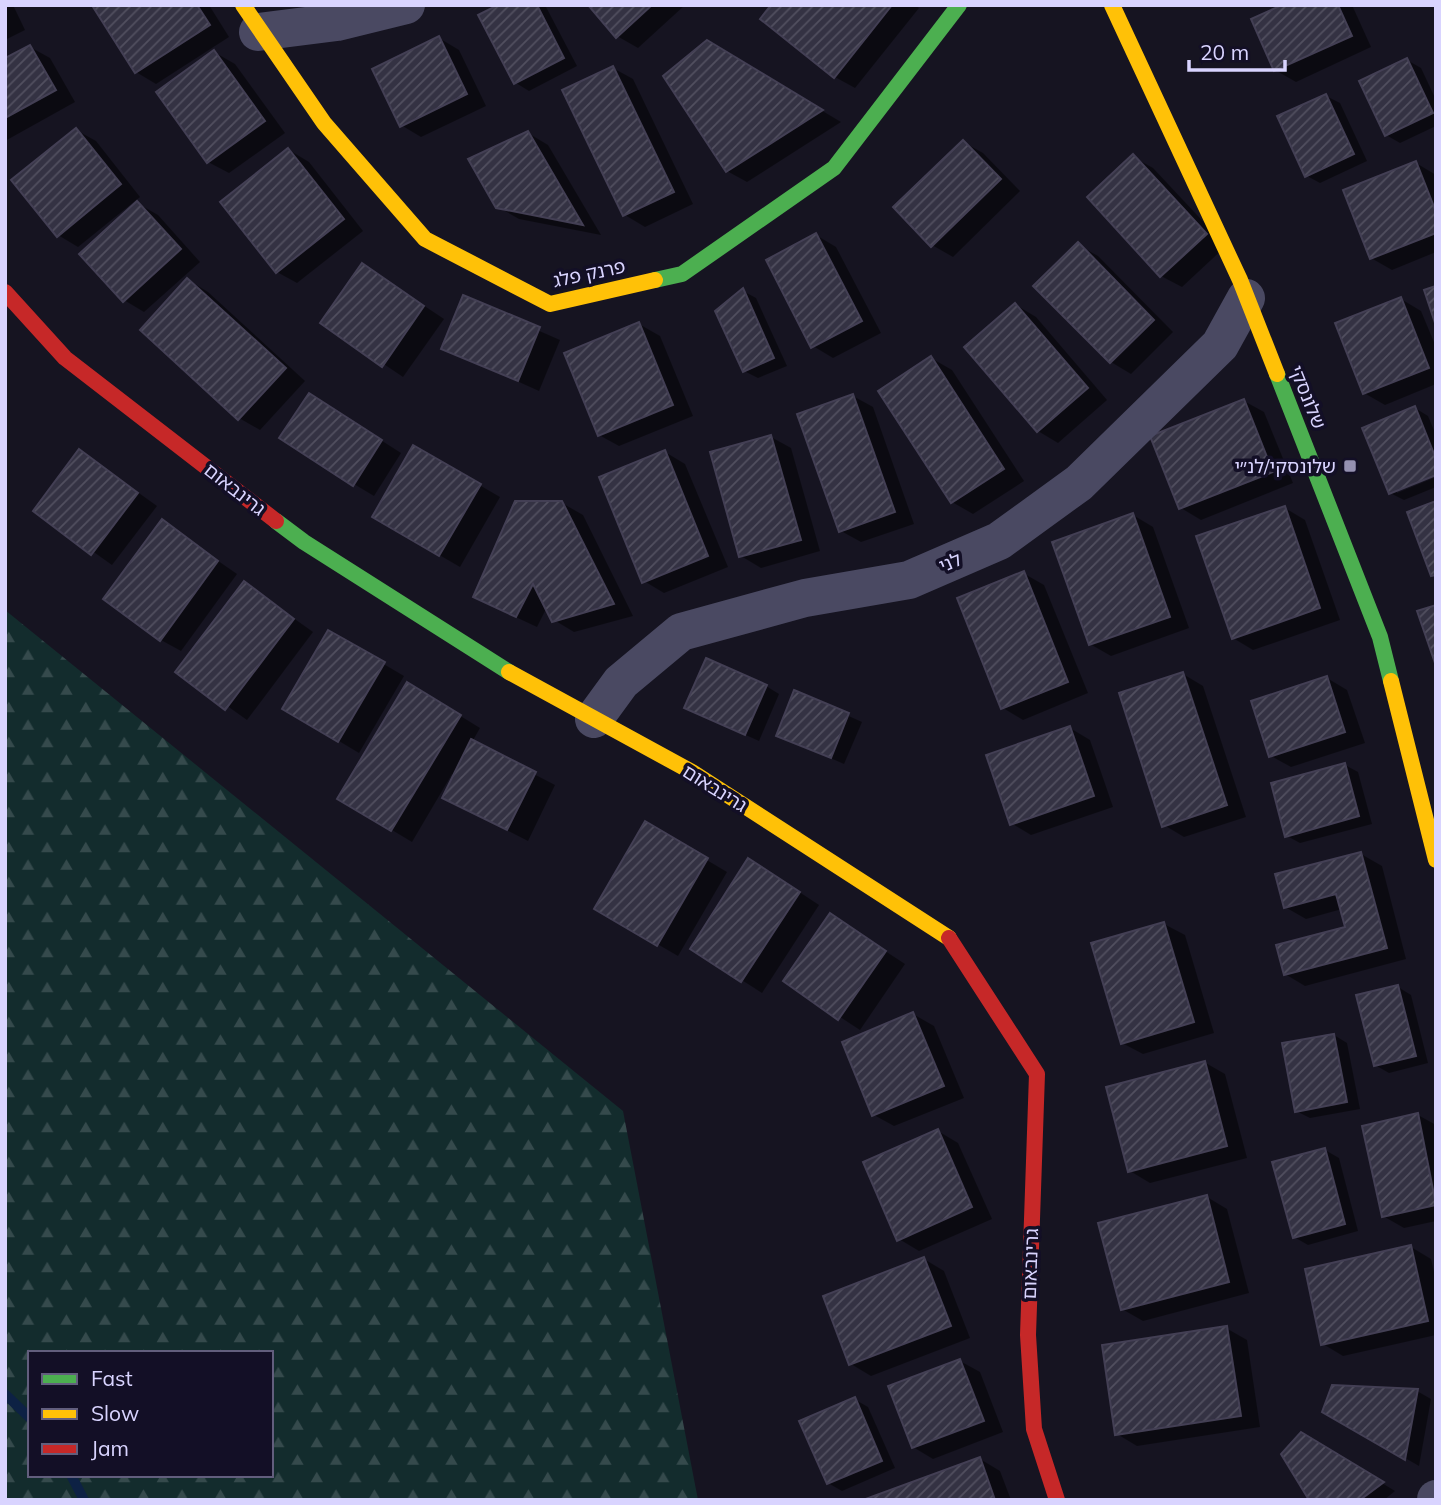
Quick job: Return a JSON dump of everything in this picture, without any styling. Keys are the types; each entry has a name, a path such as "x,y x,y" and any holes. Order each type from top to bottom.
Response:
{"street":[{"path":"250,19 337,22 406,5"},
{"name":"פרנק פלג","path":"250,19 324,122 425,239 550,304 682,274 834,168 959,5"},
{"name":"שלונסקי","path":"1112,5 1246,298 1380,637 1436,860"},
{"name":"גרינבאום","path":"5,292 65,358 304,541 493,663 692,772 947,935 1037,1073 1028,1335 1034,1429 1057,1500"},
{"name":"לני","path":"594,719 621,682 681,632 805,598 909,580 999,541 1079,483 1220,345 1246,298"}],"green space":[{"path":"5,610 623,1111 698,1500 5,1500"}],"building":[{"path":"197,5 210,25 135,73 93,7"},
{"path":"498,5 537,5 564,58 514,84 478,15"},
{"path":"588,5 652,5 616,38"},
{"path":"771,5 892,5 834,78 760,19"},
{"path":"1282,5 1338,5 1352,36 1274,71 1251,19"},
{"path":"439,36 467,94 400,127 372,69"},
{"path":"707,40 823,110 726,172 663,76"},
{"path":"30,45 56,90 5,118 5,58"},
{"path":"214,50 265,121 207,163 156,92"},
{"path":"1407,58 1433,113 1385,136 1359,81"},
{"path":"613,66 674,192 623,216 562,90"},
{"path":"1326,94 1354,154 1305,177 1277,116"},
{"path":"76,128 121,184 57,237 11,180"},
{"path":"528,131 583,225 496,208 468,159"},
{"path":"963,140 1001,179 931,247 893,207"},
{"path":"288,148 344,219 276,273 220,202"},
{"path":"1133,154 1207,234 1160,277 1087,197"},
{"path":"1416,161 1436,212 1436,233 1370,259 1343,190"},
{"path":"137,201 181,249 123,302 79,254"},
{"path":"816,233 862,321 811,348 766,260"},
{"path":"1078,242 1154,320 1110,363 1033,286"},
{"path":"362,263 424,306 382,367 320,323"},
{"path":"187,278 286,368 238,420 140,330"},
{"path":"1436,286 1436,326 1424,290"},
{"path":"743,288 774,358 743,372 715,311"},
{"path":"463,295 540,327 518,381 441,349"},
{"path":"1401,297 1429,368 1363,394 1335,323"},
{"path":"1015,303 1088,388 1037,432 964,347"},
{"path":"639,322 673,405 598,436 564,353"},
{"path":"931,356 1004,469 951,503 878,391"},
{"path":"309,393 382,440 353,486 279,438"},
{"path":"853,394 895,512 839,532 797,414"},
{"path":"1244,399 1273,472 1179,509 1150,436"},
{"path":"1415,406 1436,459 1436,475 1389,494 1362,428"},
{"path":"771,435 801,540 739,557 710,452"},
{"path":"413,445 481,484 439,556 372,517"},
{"path":"79,449 138,493 91,555 33,511"},
{"path":"665,450 708,556 642,583 599,477"},
{"path":"515,501 562,501 614,604 552,622 533,584 516,617 473,597"},
{"path":"1436,501 1436,575 1431,576 1407,512"},
{"path":"1285,506 1320,608 1232,639 1196,536"},
{"path":"1133,513 1170,617 1089,645 1052,542"},
{"path":"162,519 218,561 160,641 103,599"},
{"path":"1024,571 1068,682 1001,709 957,598"},
{"path":"244,581 294,619 225,710 175,672"},
{"path":"1436,605 1436,666 1417,611"},
{"path":"328,630 385,662 338,742 282,709"},
{"path":"706,658 767,685 745,735 684,708"},
{"path":"1183,672 1227,805 1162,827 1119,693"},
{"path":"1327,676 1345,732 1269,757 1251,701"},
{"path":"407,682 461,715 391,831 337,799"},
{"path":"794,690 849,713 831,758 776,736"},
{"path":"1070,726 1094,796 1010,825 986,755"},
{"path":"471,739 536,772 507,830 442,798"},
{"path":"1345,763 1359,816 1285,837 1271,783"},
{"path":"645,821 708,858 657,946 594,909"},
{"path":"1361,852 1387,948 1284,975 1276,945 1345,927 1336,894 1284,908 1275,874"},
{"path":"748,858 800,892 741,982 690,949"},
{"path":"830,913 886,951 838,1020 783,981"},
{"path":"1164,922 1194,1022 1121,1044 1091,943"},
{"path":"1398,985 1416,1056 1374,1066 1356,995"},
{"path":"913,1012 944,1086 872,1116 842,1042"},
{"path":"1334,1034 1347,1102 1295,1112 1282,1043"},
{"path":"1205,1061 1227,1146 1128,1172 1106,1087"},
{"path":"1418,1113 1436,1205 1382,1217 1362,1126"},
{"path":"938,1129 972,1207 897,1241 863,1162"},
{"path":"1325,1148 1345,1224 1293,1238 1272,1162"},
{"path":"1207,1195 1229,1282 1121,1310 1098,1223"},
{"path":"1411,1245 1428,1321 1321,1345 1305,1269"},
{"path":"924,1257 951,1326 849,1365 823,1296"},
{"path":"1227,1326 1241,1416 1115,1435 1102,1345"},
{"path":"960,1359 984,1421 912,1448 888,1386"},
{"path":"1332,1385 1418,1389 1405,1460 1322,1412"},
{"path":"855,1397 882,1461 827,1484 799,1421"},
{"path":"1301,1432 1384,1482 1360,1500 1309,1500 1281,1454"},
{"path":"980,1457 995,1500 863,1500"}],"waterway":[{"path":"5,1394 28,1416"},
{"path":"72,1477 84,1500"}],"traffic: fast":[{"path":"655,280 682,274 834,168 959,5"},
{"path":"1277,374 1380,637 1391,681"},
{"path":"276,521 304,542 509,672"}],"traffic: slow":[{"path":"243,5 324,123 425,239 550,304 655,280"},
{"path":"1112,5 1240,280 1277,374"},
{"path":"509,672 692,772 949,938"},
{"path":"1391,681 1436,860"}],"traffic: jam":[{"path":"5,292 65,358 276,521"},
{"path":"949,938 1037,1074 1028,1335 1034,1429 1057,1500"}],"place":[{"name":"שלונסקי/לנ״י","path":"1350,466"}]}
